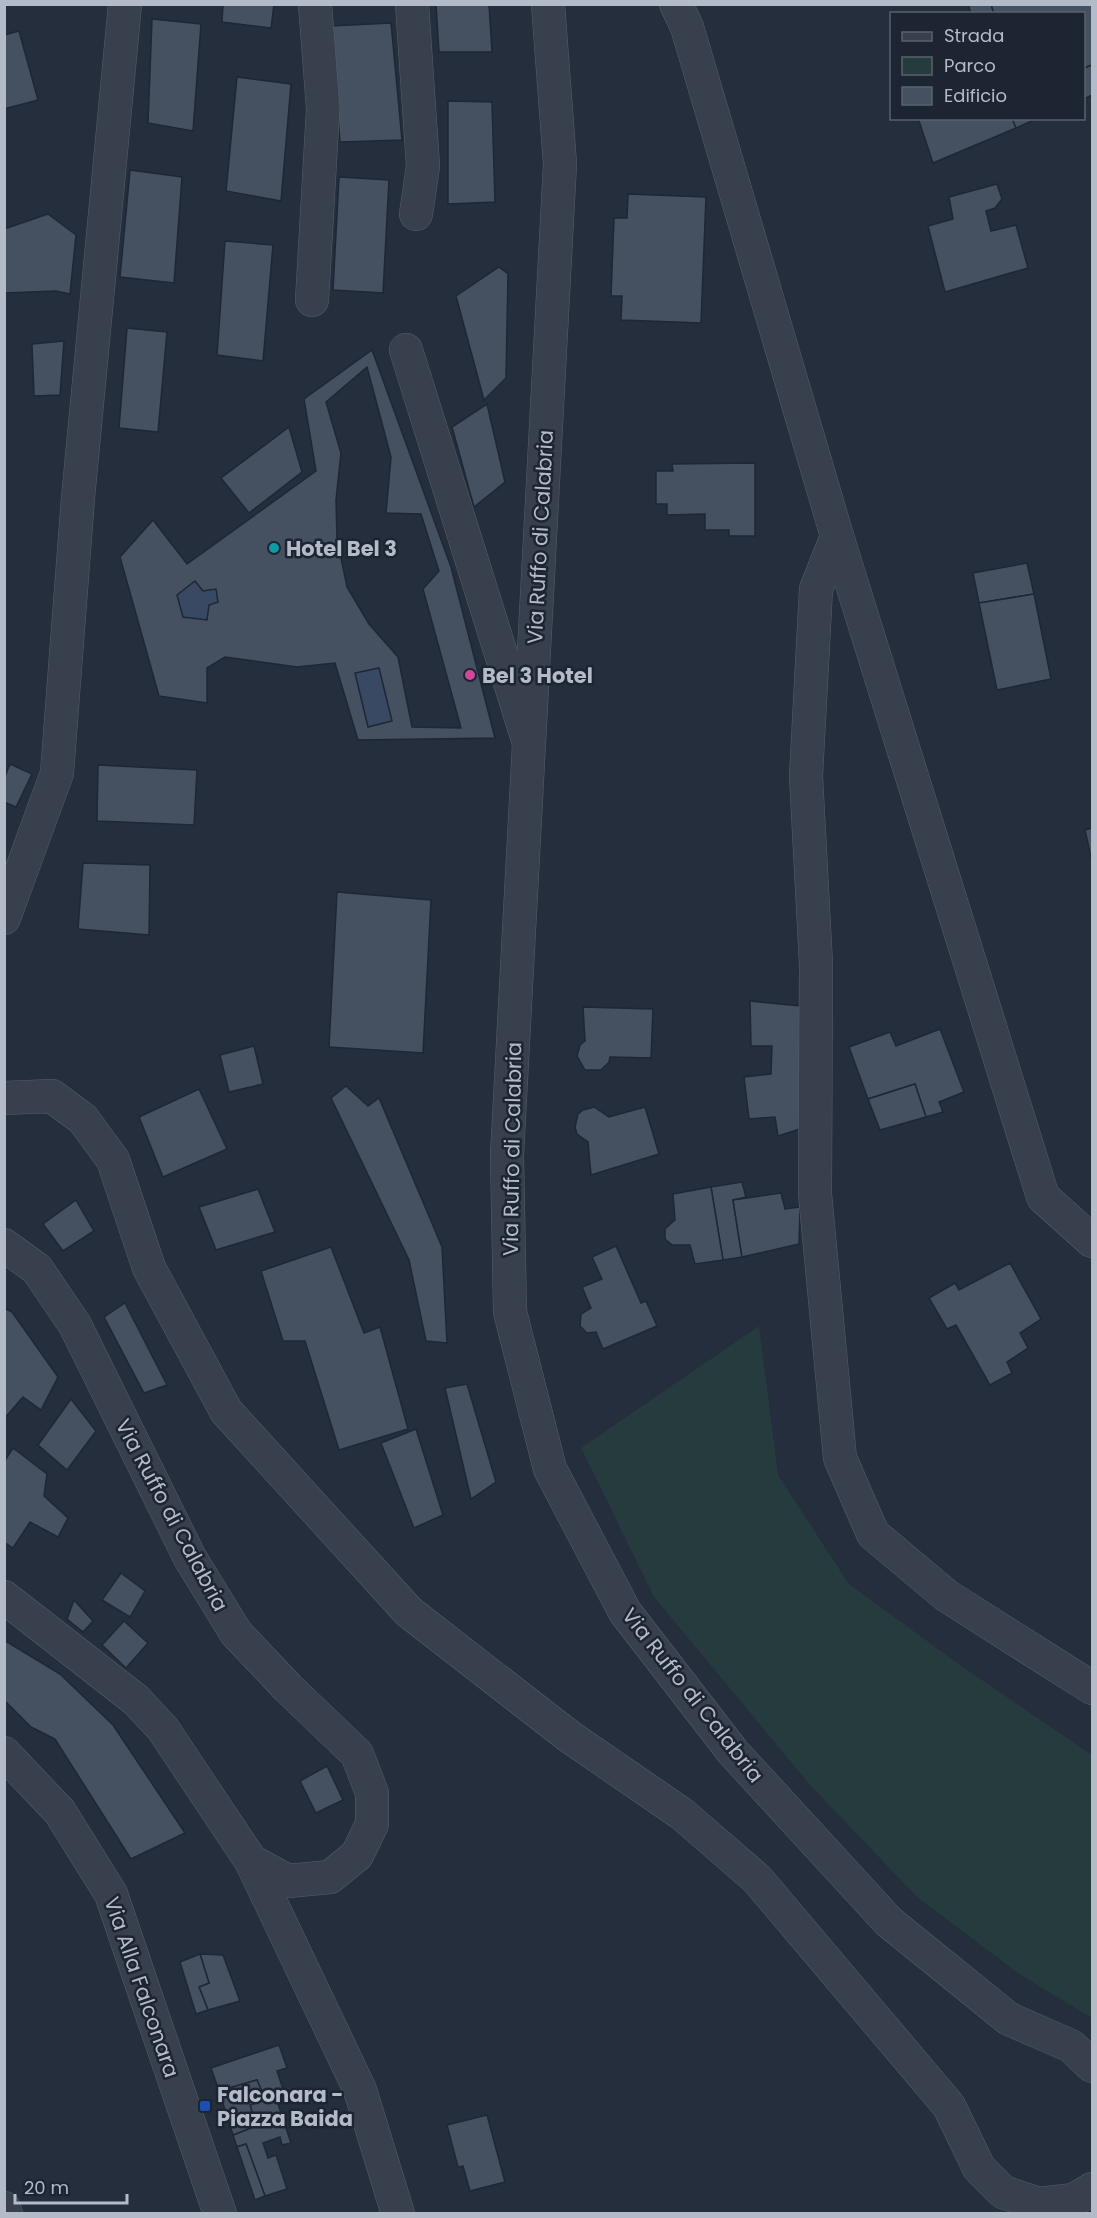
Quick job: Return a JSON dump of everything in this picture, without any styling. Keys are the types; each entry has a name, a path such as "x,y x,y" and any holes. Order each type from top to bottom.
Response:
{"street":[{"path":"4,918 57,773 78,498 125,4"},
{"path":"312,300 323,109 315,4"},
{"path":"412,4 423,166 416,214"},
{"name":"Via Ruffo di Calabria","path":"548,4 560,164 507,1155 510,1312 550,1469 625,1612 733,1752 888,1922 1010,2019 1071,2046 1092,2066"},
{"path":"676,4 687,27 837,536 1043,1197 1092,1241"},
{"path":"406,350 529,745"},
{"path":"837,536 816,589 806,776 816,964 814,1194 840,1458 873,1534 947,1596 1092,1688"},
{"path":"5,1096 52,1096 83,1119 113,1160 149,1268 226,1411 409,1612 570,1737 682,1814 757,1879 949,2106 979,2168 1003,2192 1039,2204 1074,2200 1092,2188"},
{"name":"Via Ruffo di Calabria","path":"4,1245 37,1269 75,1325 190,1558 236,1633 288,1688 357,1754 372,1793 372,1824 357,1855 330,1877 288,1881 251,1861 163,1729 136,1700 4,1597"},
{"name":"Via Alla Falconara","path":"4,1753 60,1812 111,1894 220,2214"},
{"path":"251,1861 360,2090 398,2214"},
{"path":"4,2208 6,2214"}],"green space":[{"path":"759,1326 778,1475 849,1584 960,1665 1092,1755 1092,2018 1019,1974 917,1897 810,1785 654,1597 581,1448"}],"water":[{"path":"195,581 203,591 216,589 218,602 209,605 207,620 183,617 177,595"},
{"path":"379,668 392,721 368,727 355,673"}],"building":[{"path":"223,4 274,4 271,28 222,22"},
{"path":"436,4 489,4 492,52 439,52"},
{"path":"968,4 991,4 993,12 970,12"},
{"path":"991,4 1092,4 1092,65 1085,68 1085,12 993,12"},
{"path":"152,19 201,24 193,131 148,123"},
{"path":"391,23 402,140 340,142 331,26"},
{"path":"19,31 38,100 4,109 4,35"},
{"path":"1092,65 1092,95 1085,98 1085,68"},
{"path":"237,77 291,84 281,201 226,191"},
{"path":"448,101 492,102 495,202 448,204"},
{"path":"919,120 1013,120 1016,128 933,163"},
{"path":"1013,120 1034,120 1016,128"},
{"path":"130,170 182,177 174,283 120,277"},
{"path":"339,177 389,180 383,293 333,290"},
{"path":"997,184 1002,199 995,208 986,211 991,231 1016,225 1028,268 945,292 928,226 953,219 949,197"},
{"path":"628,194 706,197 701,323 621,320 622,296 611,296 614,218 627,218"},
{"path":"48,214 76,235 70,294 56,291 4,293 4,229"},
{"path":"225,241 273,245 263,361 217,355"},
{"path":"499,267 508,274 506,378 484,400 456,296"},
{"path":"127,328 167,332 158,432 119,428"},
{"path":"64,341 60,395 34,396 32,344"},
{"name":"Hotel Bel 3","path":"372,350 451,567 495,738 358,740 335,663 297,667 225,657 207,668 207,703 159,696 120,557 153,520 187,564 316,471 304,399","holes":["367,367 391,457 386,513 421,514 439,571 423,589 461,728 412,727 398,657 369,624 347,587 337,538 336,500 341,453 326,402","195,581 203,591 216,589 218,602 209,605 207,620 183,617 177,595","379,668 392,721 368,727 355,673"]},
{"path":"487,404 505,482 474,507 452,427"},
{"path":"289,427 302,472 249,513 221,478"},
{"path":"755,463 755,536 729,536 729,530 705,530 705,514 667,515 667,504 656,504 656,471 673,471 672,464"},
{"path":"1027,563 1034,594 979,603 973,573"},
{"path":"1034,594 1051,679 997,690 979,603"},
{"path":"10,764 32,774 16,807 4,802 4,779"},
{"path":"98,765 197,770 194,825 97,821"},
{"path":"1092,828 1092,862 1085,830"},
{"path":"83,863 150,865 149,935 78,929"},
{"path":"337,892 431,900 423,1053 329,1047"},
{"path":"750,1001 801,1006 800,1129 778,1136 775,1117 749,1119 744,1077 771,1074 772,1046 751,1046"},
{"path":"583,1007 653,1009 651,1058 610,1057 609,1062 601,1070 585,1070 577,1056 580,1045 585,1041"},
{"path":"940,1029 964,1092 939,1102 943,1112 926,1117 915,1084 868,1099 849,1047 890,1032 896,1046"},
{"path":"254,1046 263,1084 229,1092 220,1055"},
{"path":"915,1084 926,1117 880,1130 868,1099"},
{"path":"346,1086 368,1106 379,1098 442,1247 447,1343 426,1341 409,1260 331,1098"},
{"path":"199,1089 227,1149 163,1177 139,1117"},
{"path":"594,1107 609,1117 645,1107 659,1154 591,1175 588,1142 577,1134 575,1127 578,1114"},
{"path":"742,1182 746,1197 733,1200 742,1257 723,1260 711,1187"},
{"path":"711,1187 723,1260 695,1264 690,1245 672,1245 665,1239 665,1229 675,1220 673,1194"},
{"path":"258,1189 275,1232 216,1250 199,1207"},
{"path":"781,1193 785,1209 800,1207 799,1244 742,1257 733,1200"},
{"path":"76,1200 94,1231 63,1251 43,1224"},
{"path":"616,1246 641,1303 646,1301 657,1326 603,1349 596,1332 587,1333 580,1326 581,1314 591,1308 582,1287 602,1279 592,1257"},
{"path":"331,1247 364,1333 380,1327 408,1429 339,1450 305,1341 283,1341 261,1271"},
{"path":"1010,1263 1041,1319 1020,1333 1028,1348 1007,1362 1012,1373 990,1385 956,1325 947,1329 929,1298 955,1283 959,1290"},
{"path":"125,1303 167,1385 144,1393 104,1317"},
{"path":"4,1308 12,1312 58,1377 41,1410 23,1397 4,1419"},
{"path":"467,1384 496,1482 471,1499 445,1388"},
{"path":"71,1399 96,1431 67,1470 38,1445"},
{"path":"416,1429 443,1515 414,1528 381,1443"},
{"path":"13,1448 47,1474 44,1496 68,1518 58,1537 30,1522 13,1548 4,1542 4,1462"},
{"path":"121,1573 145,1591 130,1617 102,1600"},
{"path":"74,1600 93,1621 83,1632 67,1619"},
{"path":"124,1621 148,1643 126,1668 102,1645"},
{"path":"4,1640 60,1674 113,1725 185,1833 131,1859 55,1739 31,1727 4,1700"},
{"path":"327,1766 343,1800 316,1813 300,1781"},
{"path":"200,1954 223,1955 240,2001 208,2010 199,1987 209,1983"},
{"path":"200,1954 209,1983 199,1987 208,2010 196,2014 180,1962"},
{"path":"279,2045 287,2068 277,2071 285,2095 276,2098 291,2143 282,2145 280,2137 263,2143 268,2158 276,2155 287,2189 265,2196 246,2144 237,2147 233,2135 256,2126 250,2105 265,2099 257,2080 219,2091 211,2068"},
{"path":"257,2080 265,2099 250,2105 256,2126 233,2135 219,2091"},
{"path":"487,2115 505,2182 470,2191 463,2166 458,2167 447,2125"},
{"path":"246,2144 265,2196 255,2200 237,2147"}],"place":[{"name":"Hotel Bel 3","path":"274,548"},
{"name":"Bel 3 Hotel","path":"470,675"},
{"name":"Falconara - Piazza Baida","path":"205,2106"}]}
